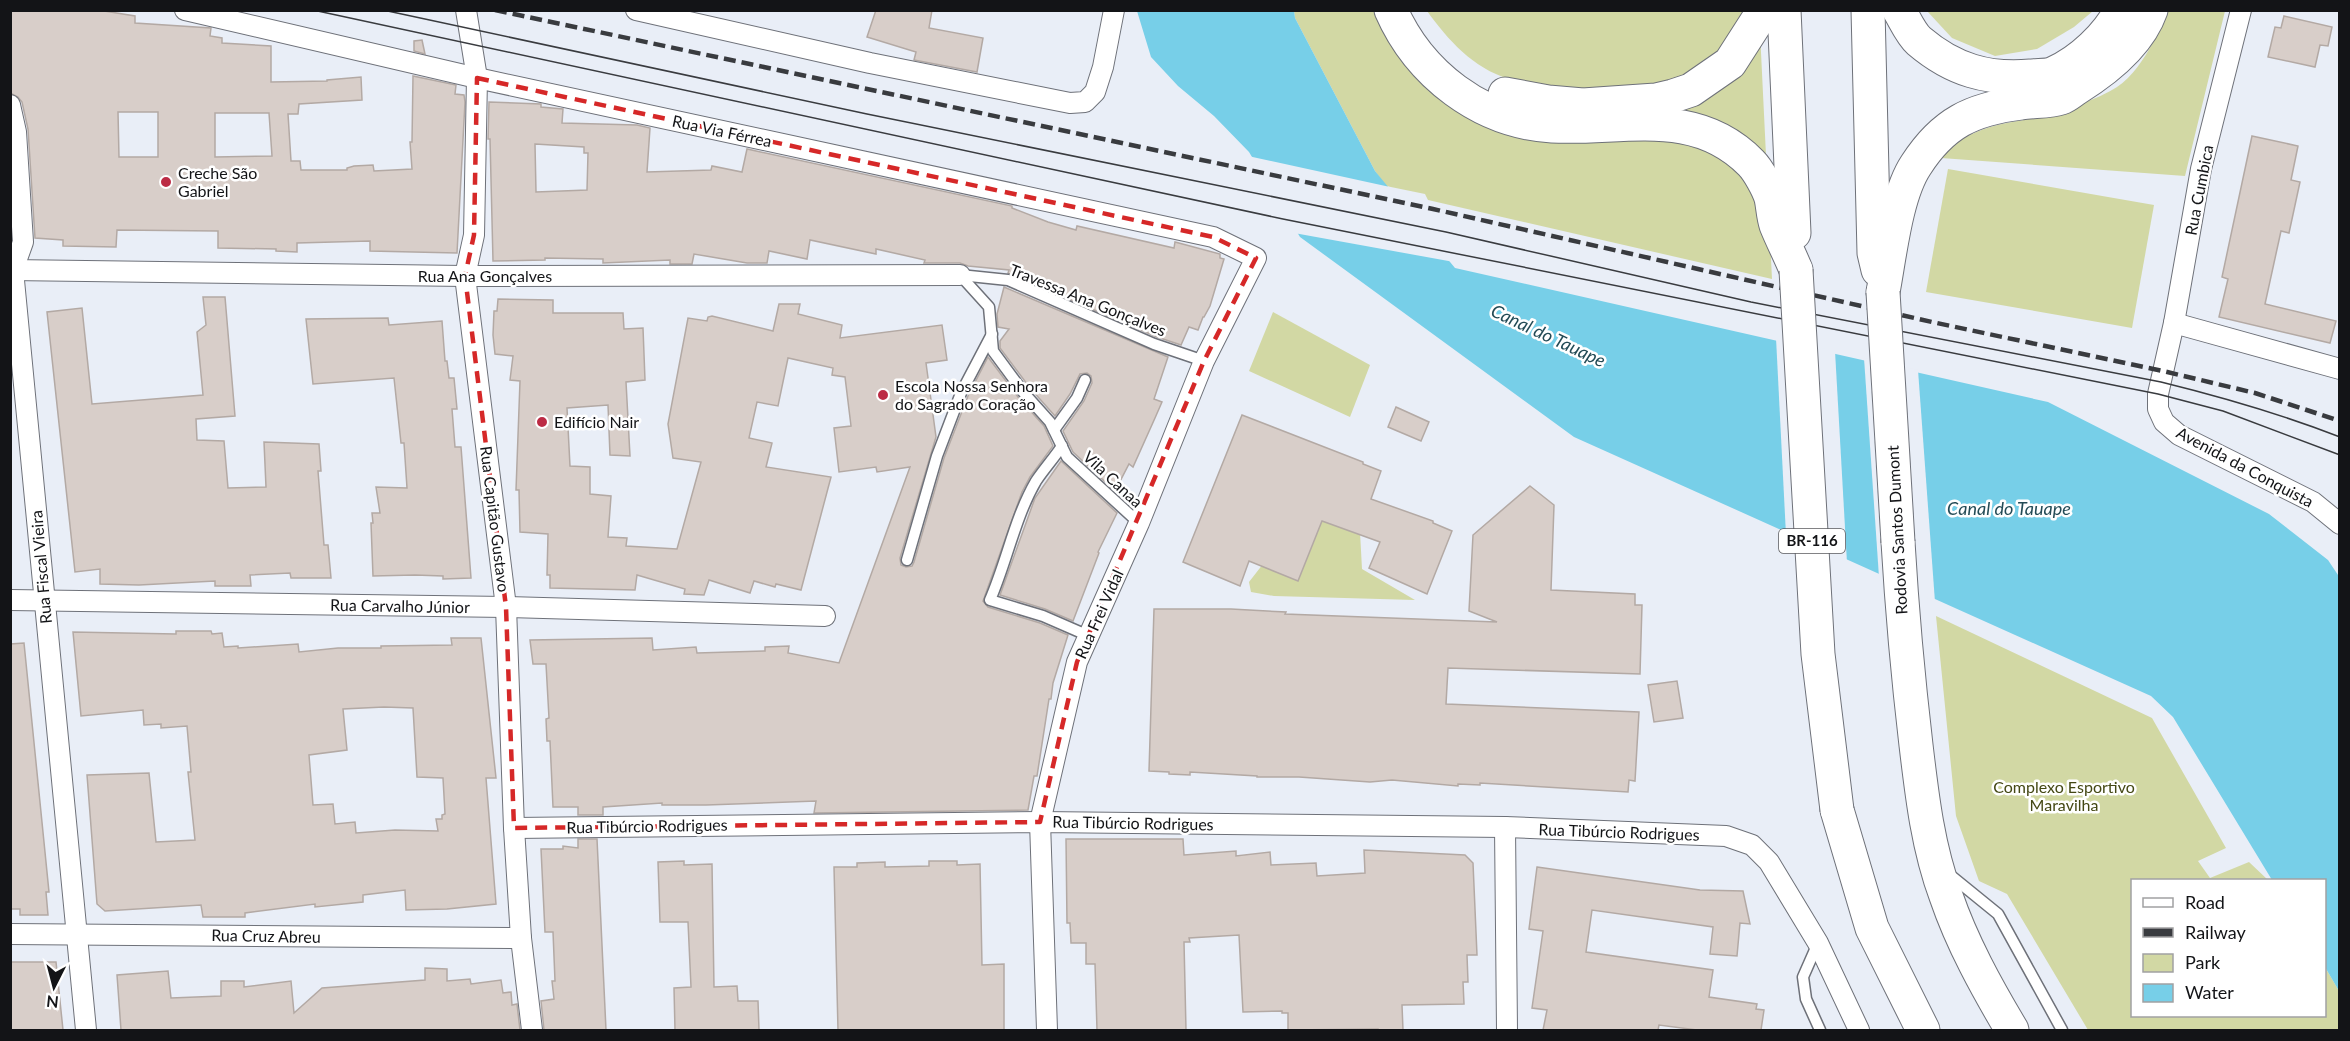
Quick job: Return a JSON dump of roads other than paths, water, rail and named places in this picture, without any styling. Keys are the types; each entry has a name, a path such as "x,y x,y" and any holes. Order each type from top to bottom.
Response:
{"highway":[{"path":"1391,10 1401,32 1418,56 1438,77 1463,96 1489,110 1519,121 1552,126 1656,112 1730,63 1747,40 1764,10"},
{"path":"1413,10 1436,45 1454,64 1469,76 1499,92 1539,101 1656,112 1721,140 1752,163 1770,196 1776,224 1796,270"},
{"name":"BR-116","path":"1784,10 1818,654 1837,810 1872,928 1923,1030"},
{"name":"Rodovia Santos Dumont","path":"1868,10 1874,252 1883,292 1903,635 1923,801 1936,864 1946,897 1989,992 2012,1030"},
{"path":"1899,10 1917,40 1954,65 2015,91 2062,98 2117,59 2135,37 2151,10"},
{"path":"1883,292 1903,190 1915,166 1934,140 1959,120 1993,106 2015,91 2053,74 2094,45 2113,24 2121,10"}],"street":[{"name":"Rua Via Férrea","path":"185,10 477,78 1213,237 1256,258"},
{"name":"Rua Capitão Gustavo","path":"466,10 477,78 474,236 465,276 506,607 514,828 521,938 532,1030"},
{"path":"636,10 870,63 1070,103 1085,102 1095,92 1103,68 1114,10"},
{"name":"Rua Cumbica","path":"2163,370 2174,322 2201,169 2241,10"},
{"name":"Rua Fiscal Vieira","path":"10,105 23,242 12,270 86,1030"},
{"name":"Rua Frei Vidal","path":"1047,1030 1040,822 1077,662 1139,524 1204,361 1256,258"},
{"name":"Rua Ana Gonçalves","path":"12,270 465,276 960,275"},
{"path":"2174,322 2340,369"},
{"name":"Avenida da Conquista","path":"2163,370 2158,394 2158,409 2164,422 2179,435 2313,502 2340,524"},
{"name":"Rua Carvalho Júnior","path":"10,600 506,607 825,616"},
{"name":"Rua Tibúrcio Rodrigues","path":"514,828 1040,822 1504,827 1726,836 1752,845 1769,862 1818,943"},
{"path":"1504,827 1507,1030"},
{"name":"Rua Cruz Abreu","path":"10,934 521,938"},
{"path":"1818,943 1859,1030"}],"lane":[{"name":"Travessa Ana Gonçalves","path":"960,275 1008,280 1154,344 1204,361"},
{"name":"Vila Canaa","path":"960,275 989,307 993,351 1024,393 1050,422 1067,457 1139,524"},
{"path":"906,560 937,456 961,393 992,334"},
{"path":"1054,430 1077,398 1085,380"},
{"path":"1062,446 1036,481 1018,521 1004,567 990,600 1043,616 1089,636"},
{"path":"1936,864 1998,915 2062,1030"},
{"path":"1818,943 1803,977 1806,999 1820,1030"}],"water":[{"name":"Canal do Tauape","path":"1137,11 1294,11 1295,18 1375,171 1455,268 2048,402 2269,514 2328,560 2340,578 2339,991 2326,969 2326,879 2271,879 2173,717 2151,696 1574,437 1300,237 1249,152 1214,116 1178,86 1151,57"}],"tram line":[{"path":"313,10 1283,219 2158,394 2223,411 2340,455"},
{"path":"383,10 867,114 1446,232 1751,302 2161,382 2251,406 2340,437"}],"railway":[{"path":"495,10 1433,209 1932,322 2163,371 2255,393 2340,421"}],"place":[{"name":"Creche São Gabriel","path":"166,182"},
{"name":"Escola Nossa Senhora do Sagrado Coração","path":"883,395"},
{"name":"Edifício Nair","path":"542,422"}],"park label":[{"name":"Complexo Esportivo Maravilha","path":"2064,796"}]}
